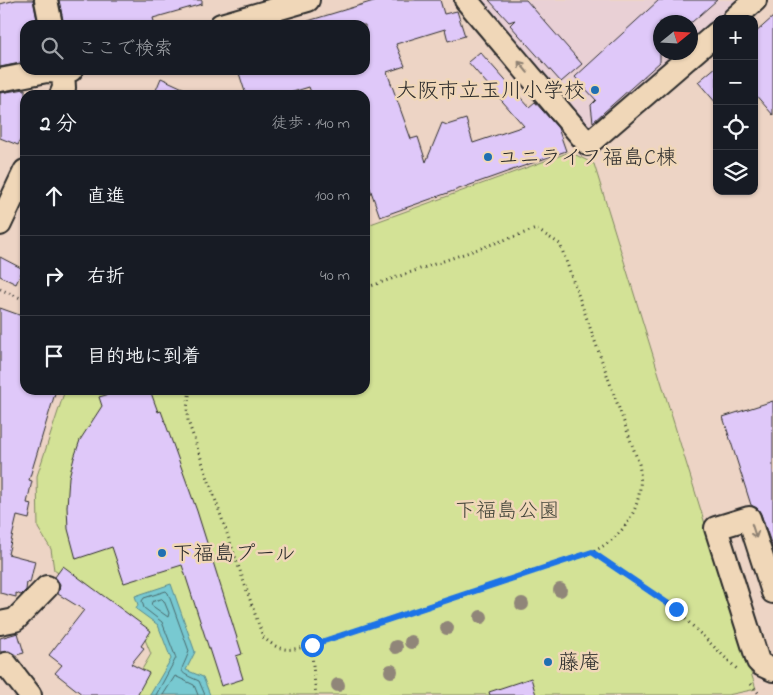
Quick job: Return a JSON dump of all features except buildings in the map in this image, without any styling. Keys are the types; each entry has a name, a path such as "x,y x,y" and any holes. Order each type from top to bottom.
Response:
{"street":[{"path":"46,0 50,20"},
{"path":"233,20 263,6 308,0"},
{"path":"466,0 588,144 713,37"},
{"path":"739,15 756,0"},
{"path":"0,80 26,75"},
{"path":"63,90 66,75"},
{"path":"0,224 20,182"},
{"path":"773,592 749,518 716,528 758,662 773,670"},
{"path":"0,623 15,620 47,587"},
{"path":"0,666 6,664 30,695"}],"path":[{"path":"189,395 187,408 188,420 263,637 275,647 287,650 312,645 592,552 604,547 618,535 631,518 639,498 641,478 639,464 560,244 536,229 370,286"},
{"path":"0,290 20,298"},
{"path":"592,552 676,609 745,676"},
{"path":"312,645 316,695"},
{"path":"750,682 760,695"}],"shaded area":[{"name":"大阪市立玉川小学校","path":"474,0 738,0 721,15 713,15 713,22 698,36 698,15 653,15 653,60 671,60 594,127 588,128"}],"green space":[{"name":"下福島公園","path":"570,152 594,164 756,689 728,695 127,695 151,654 142,632 54,570 51,549 38,528 37,476 63,395 370,395 370,224"}],"water":[{"path":"171,584 195,652 186,670 203,677 210,695 150,695 171,659 158,625 136,609 138,605 135,596"}],"place":[{"name":"大阪市立玉川小学校","path":"595,90"},
{"name":"ユニライフ福島C棟","path":"488,157"},
{"name":"下福島プール","path":"162,553"},
{"name":"藤庵","path":"548,662"}],"route":[{"path":"312,645 592,552 676,609"}]}
